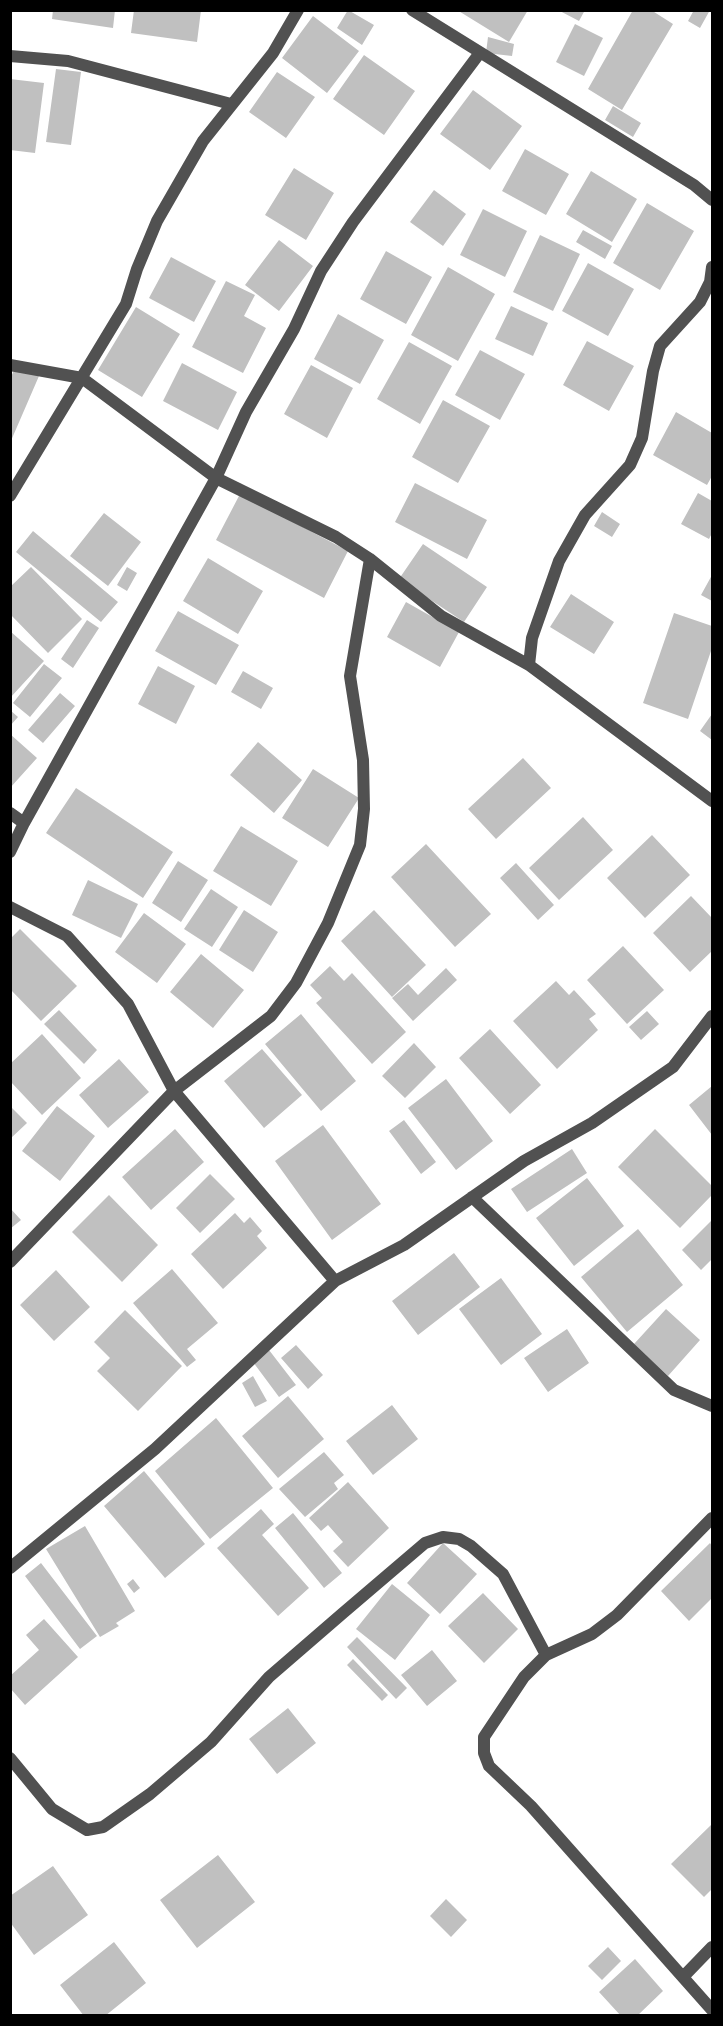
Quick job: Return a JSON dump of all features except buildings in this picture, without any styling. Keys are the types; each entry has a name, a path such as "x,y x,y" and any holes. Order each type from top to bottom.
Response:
{"street":[{"path":"10,496 126,304 136,269 157,222 203,141 273,53 298,10"},
{"path":"412,10 479,54 694,185 712,200"},
{"path":"10,852 216,478 246,412 294,329 321,271 353,222 479,54"},
{"path":"10,56 68,61 231,104"},
{"path":"529,665 532,638 559,561 585,514 630,465 642,438 660,346 700,302 710,282 712,267"},
{"path":"10,365 82,378 216,478 336,537 370,559 441,616 529,665 712,801"},
{"path":"10,1262 174,1091 271,1016 296,983 327,923 360,845 364,809 363,760 350,676 370,559"},
{"path":"10,813 24,823"},
{"path":"10,907 67,936 128,1004 174,1091 335,1281"},
{"path":"10,1568 155,1449 335,1281 404,1245 524,1161 592,1123 673,1067 712,1016"},
{"path":"472,1197 674,1390 712,1406"},
{"path":"712,1518 617,1615 592,1634 546,1655 524,1677 484,1737 484,1753 489,1766 531,1806 712,2010"},
{"path":"10,1758 52,1809 87,1830 103,1827 150,1794 211,1742 269,1677 311,1640 425,1543 443,1537 459,1539 471,1546 503,1574 546,1655"},
{"path":"683,1977 712,1947"}]}
